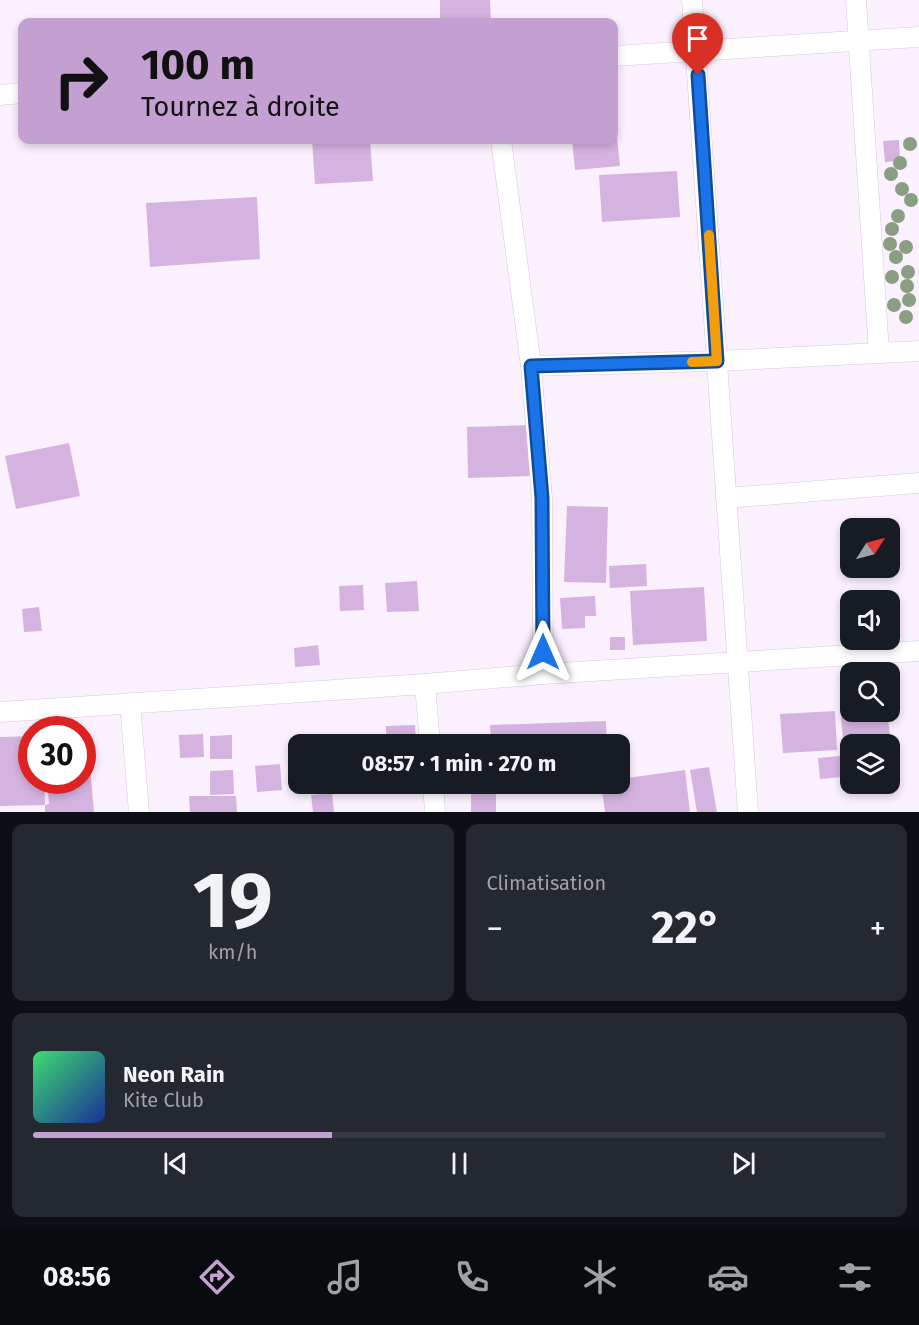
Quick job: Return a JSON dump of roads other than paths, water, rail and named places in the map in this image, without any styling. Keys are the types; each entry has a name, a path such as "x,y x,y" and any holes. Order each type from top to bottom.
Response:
{"street":[{"path":"692,0 748,812"},
{"path":"856,0 879,353"},
{"path":"618,56 919,37"},
{"path":"0,95 18,93"},
{"path":"502,144 531,366 542,498 543,674"},
{"path":"531,366 717,361 919,351"},
{"path":"726,498 919,483"},
{"path":"0,712 543,674 919,651"},
{"path":"425,684 429,734"},
{"path":"130,703 139,812"},
{"path":"434,794 435,812"}]}
